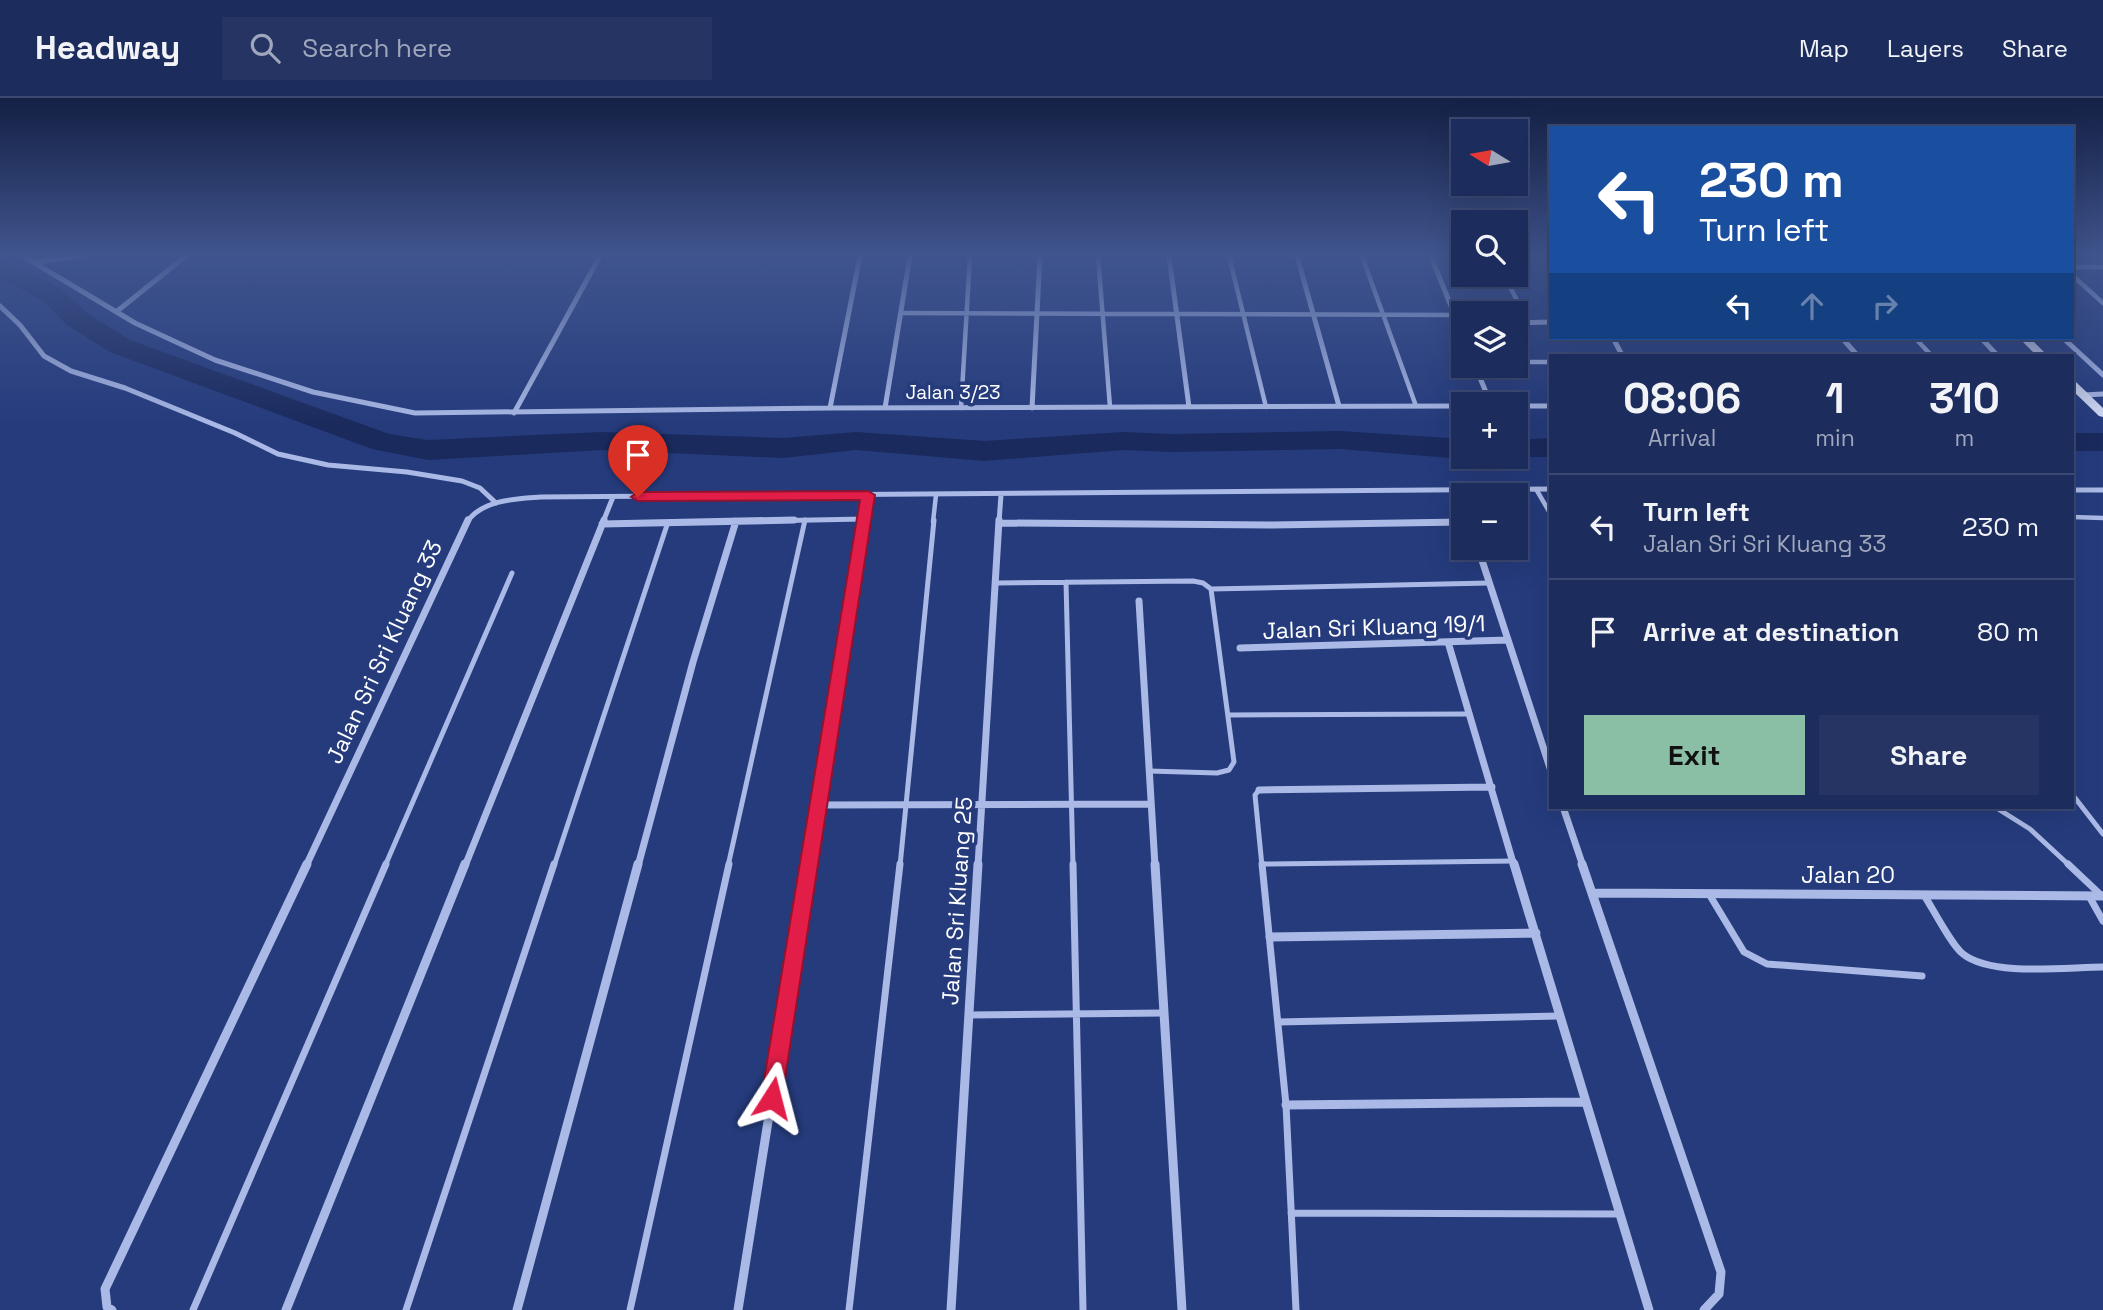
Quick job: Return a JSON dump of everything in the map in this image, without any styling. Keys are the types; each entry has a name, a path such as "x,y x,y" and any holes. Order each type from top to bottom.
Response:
{"street":[{"path":"7,313 44,356 54,363 149,398 235,433 278,454 328,465 407,472 462,481 480,488 496,503"},
{"name":"Jalan 3/23","path":"117,313 181,346 298,390 366,406 442,415 830,408 1451,406"},
{"path":"514,413 569,313"},
{"path":"830,408 849,313"},
{"path":"885,408 902,313"},
{"path":"1032,408 1037,313"},
{"path":"1176,314 1189,407"},
{"path":"1313,314 1339,407"},
{"path":"1528,323 1549,322"},
{"path":"1844,340 1856,354"},
{"path":"1982,340 1996,354"},
{"path":"2026,340 2041,354"},
{"path":"2065,340 2103,375"},
{"path":"2074,386 2103,414"},
{"path":"2083,395 2103,394"},
{"path":"1528,406 1549,406"},
{"name":"Jalan Sri Sri Kluang 33","path":"112,1310 107,1307 105,1289 460,535 470,517 478,510 496,503 517,500 613,497 1451,489"},
{"name":"Jalan Sri Sri Kluang 33","path":"1528,489 1549,489"},
{"path":"2074,490 2102,491"},
{"path":"738,1310 868,495"},
{"name":"Jalan Sri Kluang 25","path":"951,1310 1002,495"},
{"path":"286,1310 613,497"},
{"path":"602,524 864,519"},
{"path":"517,1310 692,662 736,521"},
{"path":"1000,523 1272,525 1451,522"},
{"path":"1482,560 1549,765"},
{"path":"1139,601 1182,1310"},
{"name":"Jalan Sri Kluang 19/1","path":"1240,648 1508,640"},
{"path":"1448,642 1584,1102 1649,1310"},
{"path":"1259,790 1492,787"},
{"path":"818,806 1151,804"},
{"path":"1564,809 1721,1272 1722,1288 1717,1301 1704,1310"},
{"name":"Jalan 20","path":"1592,893 2102,895"},
{"path":"1270,937 1536,933"},
{"path":"1286,1105 1584,1102"}],"lane":[{"path":"902,313 1451,315"},
{"path":"961,408 966,313"},
{"path":"1104,314 1111,407"},
{"path":"1243,314 1266,407"},
{"path":"1385,314 1416,406"},
{"path":"1917,340 1930,354"},
{"path":"1528,362 1549,362"},
{"path":"1536,489 1549,511"},
{"path":"849,1310 906,805 936,495"},
{"path":"2074,517 2103,518"},
{"path":"630,1310 805,520"},
{"path":"405,1310 668,522"},
{"path":"193,1310 512,573"},
{"path":"996,583 1193,581 1203,583 1211,589 1489,583"},
{"path":"1066,582 1069,805 1083,1310"},
{"path":"1149,771 1217,773 1229,771 1234,762 1211,589"},
{"path":"1228,715 1470,714"},
{"path":"1259,790 1255,795 1286,1105 1296,1310"},
{"path":"2074,797 2103,834"},
{"path":"1998,809 2030,829 2102,895"},
{"path":"1263,864 1514,861"},
{"path":"1709,894 1744,953 1767,964 1923,976"},
{"path":"1924,895 1962,954 1983,964 2014,968 2103,967"},
{"path":"2088,895 2103,921"},
{"path":"969,1015 1164,1013"},
{"path":"1278,1022 1559,1016"},
{"path":"1291,1213 1619,1214"}],"waterway":[{"path":"70,313 120,346 383,442 428,450 601,441 783,448 856,441 985,451 1123,441 1171,443 1340,440 1451,448"},
{"path":"2074,442 2103,442"},
{"path":"1528,449 1549,448"}],"route":[{"path":"638,497 868,495 772,1098"}]}
